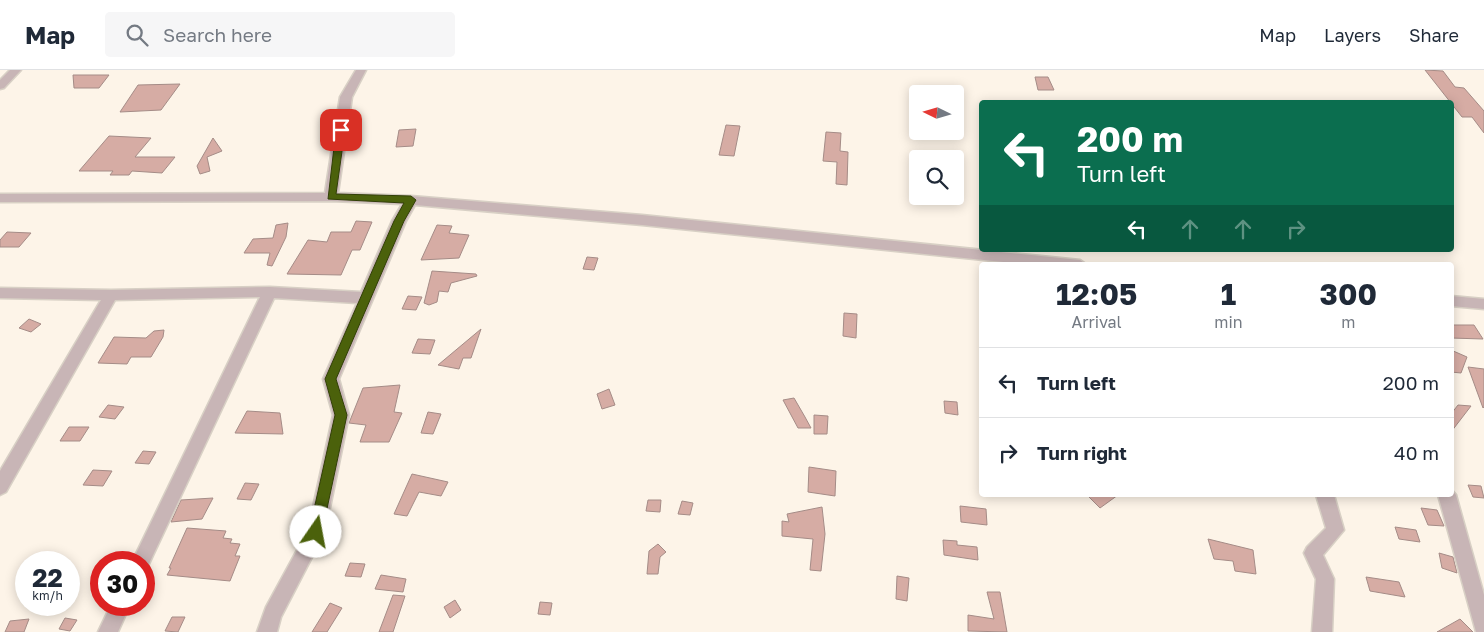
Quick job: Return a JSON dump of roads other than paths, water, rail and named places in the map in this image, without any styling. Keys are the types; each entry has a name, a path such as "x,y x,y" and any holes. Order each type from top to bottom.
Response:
{"street":[{"path":"0,86 16,70"},
{"path":"331,197 346,97 361,70"},
{"path":"0,198 196,199 331,197 411,200 642,220 1023,262"},
{"path":"267,632 273,614 316,532 341,415 331,379 399,221 411,200"},
{"path":"0,292 111,295 270,292 365,298"},
{"path":"146,551 270,292"},
{"path":"0,487 111,295"},
{"path":"1454,301 1484,304"},
{"path":"1322,632 1325,579 1313,553 1335,530 1326,497"},
{"path":"1448,497 1484,628"},
{"path":"108,632 116,616"}]}
